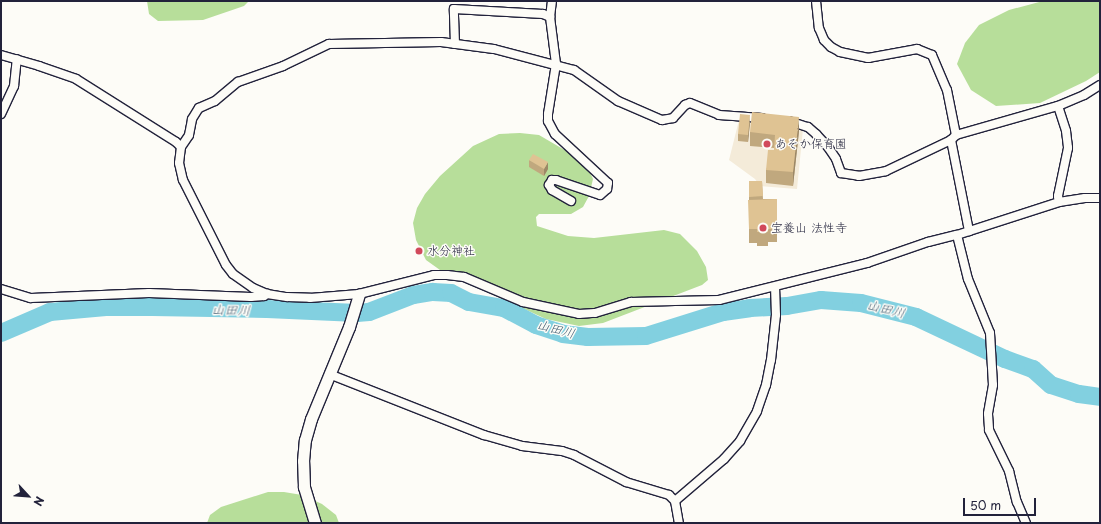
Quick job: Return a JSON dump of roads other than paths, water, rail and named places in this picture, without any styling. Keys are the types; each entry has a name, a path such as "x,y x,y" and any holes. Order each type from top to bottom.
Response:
{"street":[{"path":"552,1 550,17 556,64 548,114 551,128 555,134 606,179 608,186 603,194 597,194 552,180 550,185 552,190 571,201"},
{"path":"816,1 819,28 824,40 831,47 840,52 868,58 917,49 932,55 947,90 970,231"},
{"path":"455,44 454,9 543,14 550,17"},
{"path":"768,118 719,116 690,103 685,105 673,118 662,120 618,101 574,70 556,64 494,49 441,42 329,44 283,66 238,82 215,101 199,108 192,119 189,136 181,147 179,163 183,180 226,265 241,280 267,294 310,298 359,298 434,275 447,275 464,278 523,302 579,314 595,313 637,301 719,300 775,291 1059,202 1085,198 1100,198"},
{"path":"1,55 76,79 176,142 181,147"},
{"path":"1,114 14,86 17,59"},
{"path":"782,120 797,122 808,127 828,147 841,173 859,176 886,171 954,138 1058,106 1084,95 1100,85"},
{"path":"1058,106 1066,131 1068,144 1058,196 1059,202"},
{"path":"957,235 968,279 990,333 994,385 988,414 989,430 1009,471 1017,502 1026,523"},
{"path":"1,289 31,298 149,293 260,297 267,294"},
{"path":"675,500 724,459 740,441 757,411 766,385 771,360 776,315 775,291"},
{"path":"315,523 304,487 305,440 310,419 349,327 359,298"},
{"path":"329,374 484,435 522,446 562,451 574,455 626,482 669,495 675,500 679,523"}],"waterway":[{"name":"山田川","path":"1,333 50,312 106,307 152,307 267,309 357,313 369,312 413,295 433,292 451,293 469,302 504,308 536,325 563,334 588,337 646,336 723,312 750,308 787,306 821,300 861,303 916,317 1005,359 1033,369 1051,385 1079,394 1100,397"}],"place":[{"name":"あそか保育園","path":"767,144"},
{"name":"宝養山 法性寺","path":"763,228"},
{"name":"水分神社","path":"419,251"}]}
